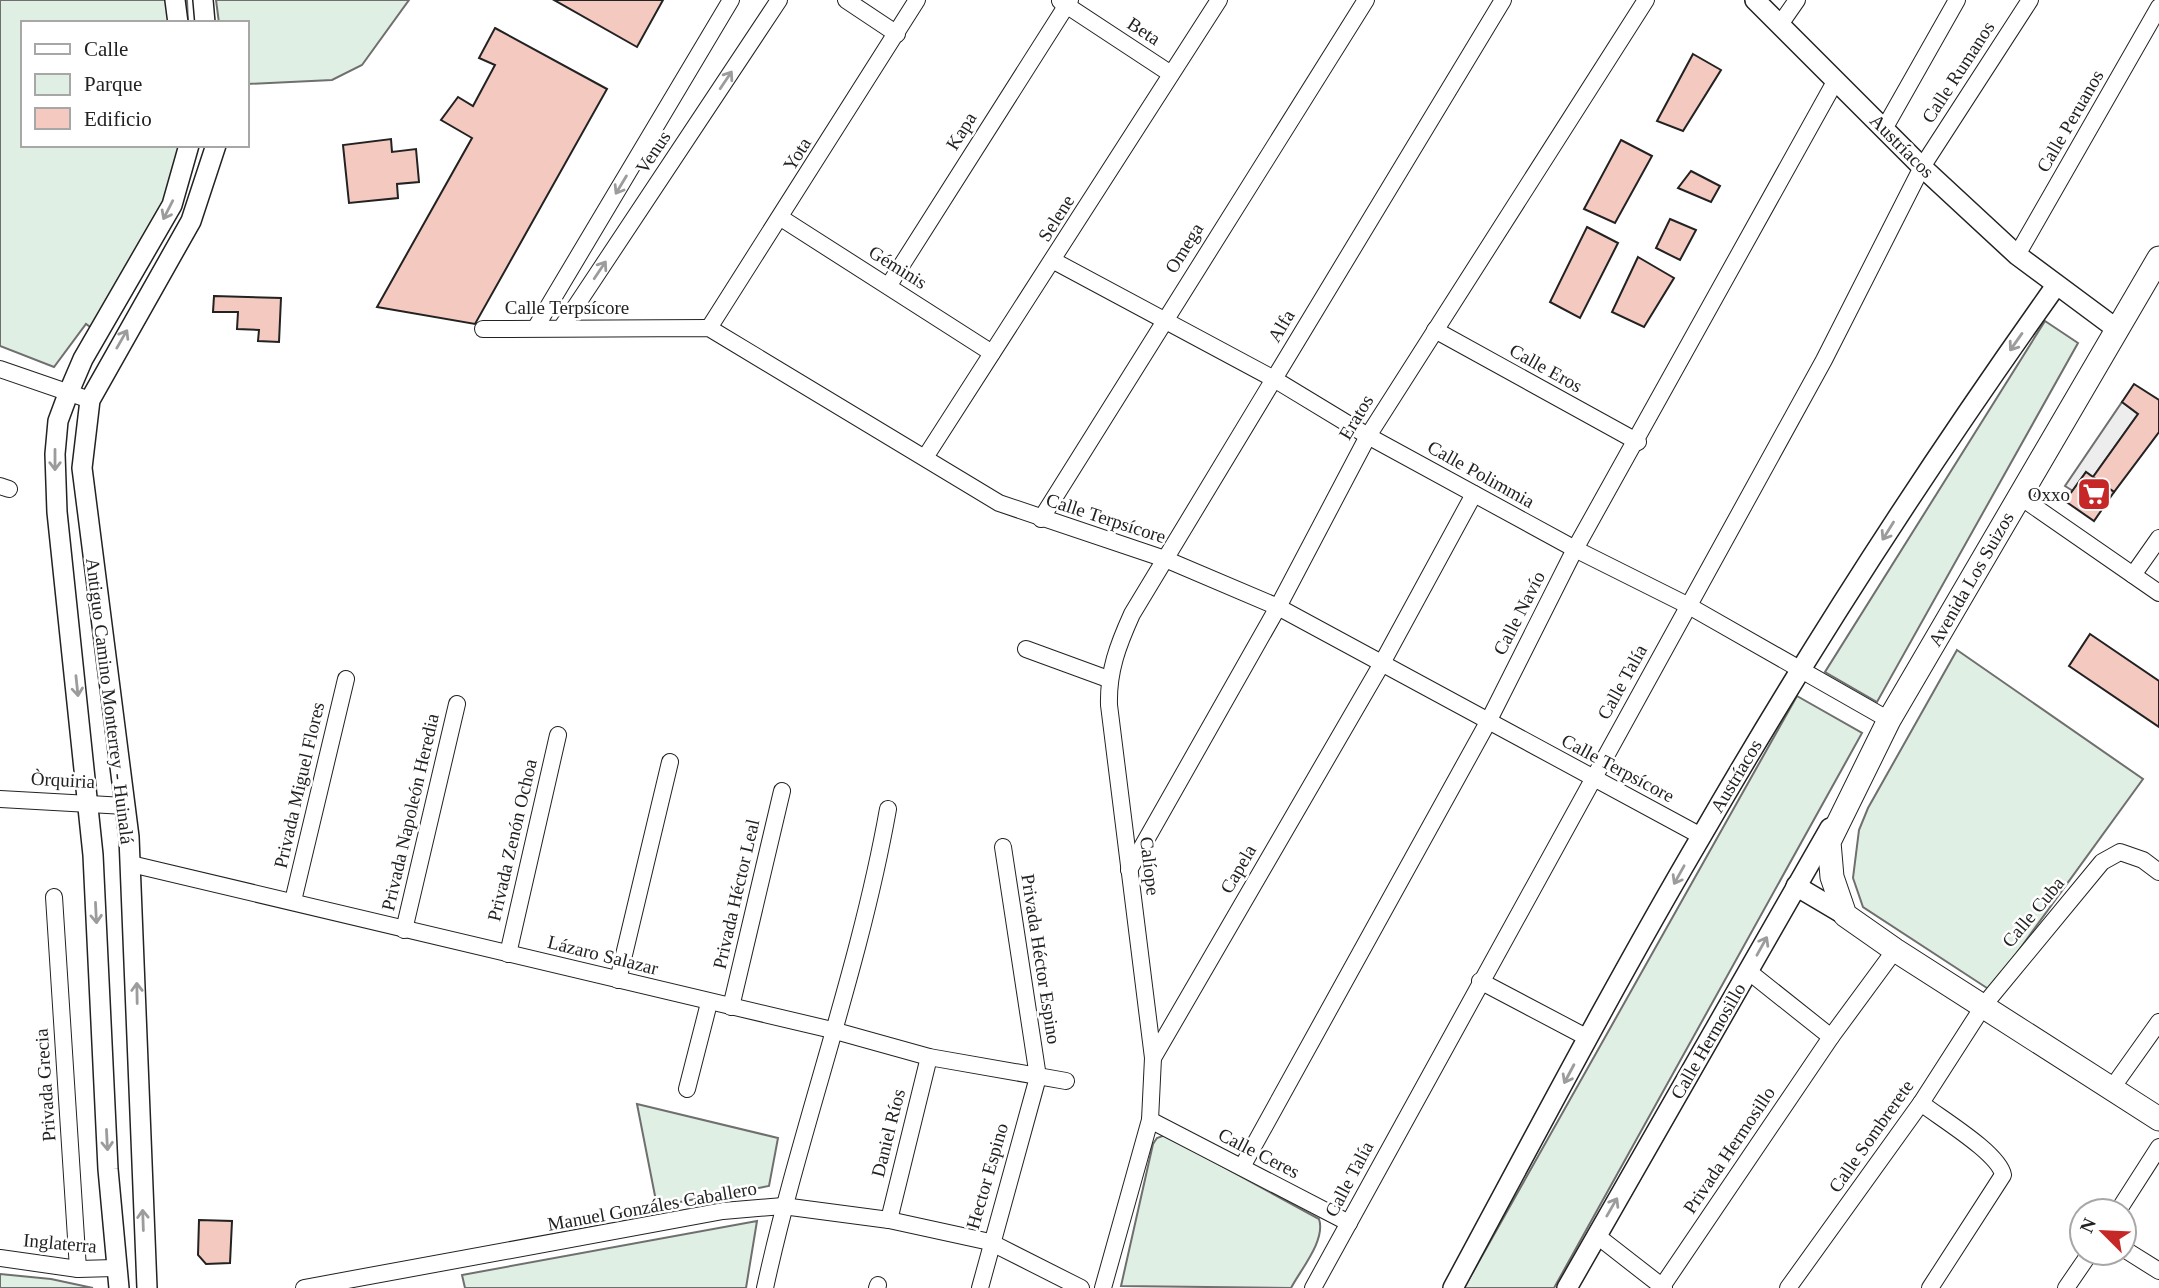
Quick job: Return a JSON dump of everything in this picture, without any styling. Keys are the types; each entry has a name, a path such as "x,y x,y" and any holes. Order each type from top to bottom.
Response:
{"main road":[{"name":"Avenida Los Suizos","path":"1844,915 1832,877 1829,842 1850,794 1889,720 2159,258"},
{"path":"1844,915 2159,1119"}],"street":[{"path":"175,0 178,21"},
{"path":"203,0 205,21"},
{"name":"Venus","path":"537,327 731,0"},
{"name":"Venus","path":"562,327 779,0"},
{"path":"846,0 897,34"},
{"name":"Yota","path":"709,328 917,0"},
{"name":"Selene","path":"926,456 1054,261 1219,0"},
{"name":"Omega","path":"1041,519 1366,0"},
{"name":"Alfa","path":"1108,679 1116,648 1132,614 1503,0"},
{"name":"Eratos","path":"1129,870 1278,607 1368,436 1646,0"},
{"name":"Austríacos","path":"1755,0 1781,23 1922,167 2017,255 2055,286 2118,330"},
{"path":"1781,23 1797,0"},
{"path":"1884,129 1957,0"},
{"name":"Calle Rumanos","path":"1922,167 2031,0"},
{"name":"Beta","path":"1065,2 1171,74"},
{"name":"Kapa","path":"889,285 1065,2"},
{"name":"Calle Peruanos","path":"2017,255 2159,7"},
{"name":"Calle Navío","path":"1242,1167 1488,722 1575,549 1638,442 1742,245 1836,80"},
{"name":"Antiguo Camino Monterrey - Huinalá","path":"119,1288 115,1268 108,1169 93,855 78,687 57,512 55,454 58,421 83,359 172,205 188,147"},
{"name":"Antiguo Camino Monterrey - Huinalá","path":"147,1288 131,864 82,468 90,400 191,221 215,147"},
{"name":"Calle Talía","path":"1313,1288 1824,360 1922,167"},
{"name":"Géminis","path":"781,218 992,353"},
{"name":"Calle Polimmia","path":"1054,261 1274,379 1368,436 1575,549 1689,606 1889,720"},
{"name":"Austríacos","path":"1453,1288 1701,836 1800,669 1941,447 2055,286"},
{"name":"Calle Terpsícore","path":"483,329 709,328 926,456 968,487 999,503 1165,559 1278,607 1381,666 1701,836"},
{"name":"Calle Eros","path":"1435,330 1638,442"},
{"path":"0,369 90,400"},
{"name":"Capela","path":"1103,1288 1150,1120 1153,1058 1381,666 1475,494"},
{"path":"2019,496 2159,593"},
{"path":"57,512 63,505 70,503 77,504 86,511"},
{"path":"2133,575 2159,538"},
{"path":"1026,649 1108,679"},
{"name":"Privada Miguel Flores","path":"293,901 346,678"},
{"name":"Calíope","path":"1108,679 1112,735 1153,1058"},
{"name":"Privada Napoleón Heredia","path":"404,930 457,704"},
{"name":"Privada Zenón Ochoa","path":"508,954 558,735"},
{"path":"618,980 670,762"},
{"name":"Privada Héctor Leal","path":"731,1007 782,791"},
{"name":"Calle Hermosillo","path":"1567,1288 1850,794"},
{"name":"Òrquiria","path":"0,799 125,806"},
{"path":"765,1288 783,1206 865,919 888,810"},
{"name":"Privada Héctor Espino","path":"1003,847 1038,1077"},
{"name":"Calle Cuba","path":"1984,1005 2102,862 2120,852 2143,860 2159,872"},
{"name":"Lázaro Salazar","path":"131,864 832,1030 929,1057 1066,1081"},
{"path":"1796,886 1844,915"},
{"name":"Privada Grecia","path":"54,897 78,1269"},
{"name":"Privada Hermosillo","path":"1663,1288 1831,1037 1895,950"},
{"path":"1748,971 1831,1037"},
{"path":"1480,981 1588,1038"},
{"path":"687,1089 709,1003"},
{"name":"Calle Sombrerete","path":"1788,1288 1921,1103 1984,1005"},
{"path":"2112,1088 2159,1021"},
{"name":"Daniel Ríos","path":"889,1220 929,1057"},
{"name":"Hector Espino","path":"980,1288 990,1242 1038,1077"},
{"path":"1921,1103 1989,1154 2002,1167 2003,1175 1930,1288"},
{"name":"Calle Ceres","path":"1150,1120 1349,1223"},
{"path":"2127,1197 2159,1147"},
{"path":"108,1169 141,1167"},
{"name":"Manuel Gonzáles Caballero","path":"304,1288 723,1211 783,1206 889,1220 990,1242 1080,1288"},
{"path":"1596,1235 1663,1288"},
{"name":"Inglaterra","path":"0,1258 78,1269 115,1268"},
{"path":"2138,1258 2159,1271"},
{"path":"2066,1288 2080,1267"}],"green space":[{"path":"0,0 187,0 188,21 21,21 21,147 194,147 101,335 86,324 54,367 0,346"},
{"path":"216,0 409,0 362,65 332,80 248,84 248,21 219,21"},
{"path":"2045,321 2078,343 1877,702 1825,672"},
{"path":"1957,650 2143,779 1990,990 1863,907 1853,878 1859,830 1868,808"},
{"path":"1797,696 1862,733 1554,1288 1464,1288"},
{"path":"637,1104 778,1138 769,1186 657,1206"},
{"path":"1165,1135 1319,1219 1316,1245 1291,1288 1121,1286 1153,1144 1157,1138"},
{"path":"757,1221 746,1288 465,1288 462,1275"},
{"path":"0,1274 51,1279 93,1288 0,1288"}],"shaded area":[{"path":"2122,402 2138,414 2093,477 2086,472 2073,491 2065,486"}],"building":[{"path":"554,0 663,0 637,47"},
{"path":"495,28 607,89 475,324 377,307 472,138 441,120 458,97 473,106 495,65 479,58"},
{"path":"1693,54 1721,70 1683,131 1657,121"},
{"path":"391,139 392,152 416,149 419,182 397,184 398,198 349,203 343,145"},
{"path":"1621,140 1652,156 1615,223 1584,209"},
{"path":"1691,171 1720,186 1711,202 1678,188"},
{"path":"1670,219 1696,230 1680,260 1656,248"},
{"path":"1587,227 1618,243 1580,318 1550,302"},
{"path":"1638,257 1674,278 1644,327 1612,312"},
{"path":"214,296 281,298 279,342 258,341 259,330 237,329 238,312 213,312"},
{"path":"2134,384 2159,400 2159,432 2114,492 2093,477 2138,414 2122,402"},
{"path":"2086,472 2114,492 2094,521 2065,501"},
{"path":"2090,634 2159,681 2159,727 2069,666"},
{"path":"199,1220 232,1221 230,1263 206,1264 198,1255"}],"place":[{"name":"Oxxo","path":"2094,494"}]}
